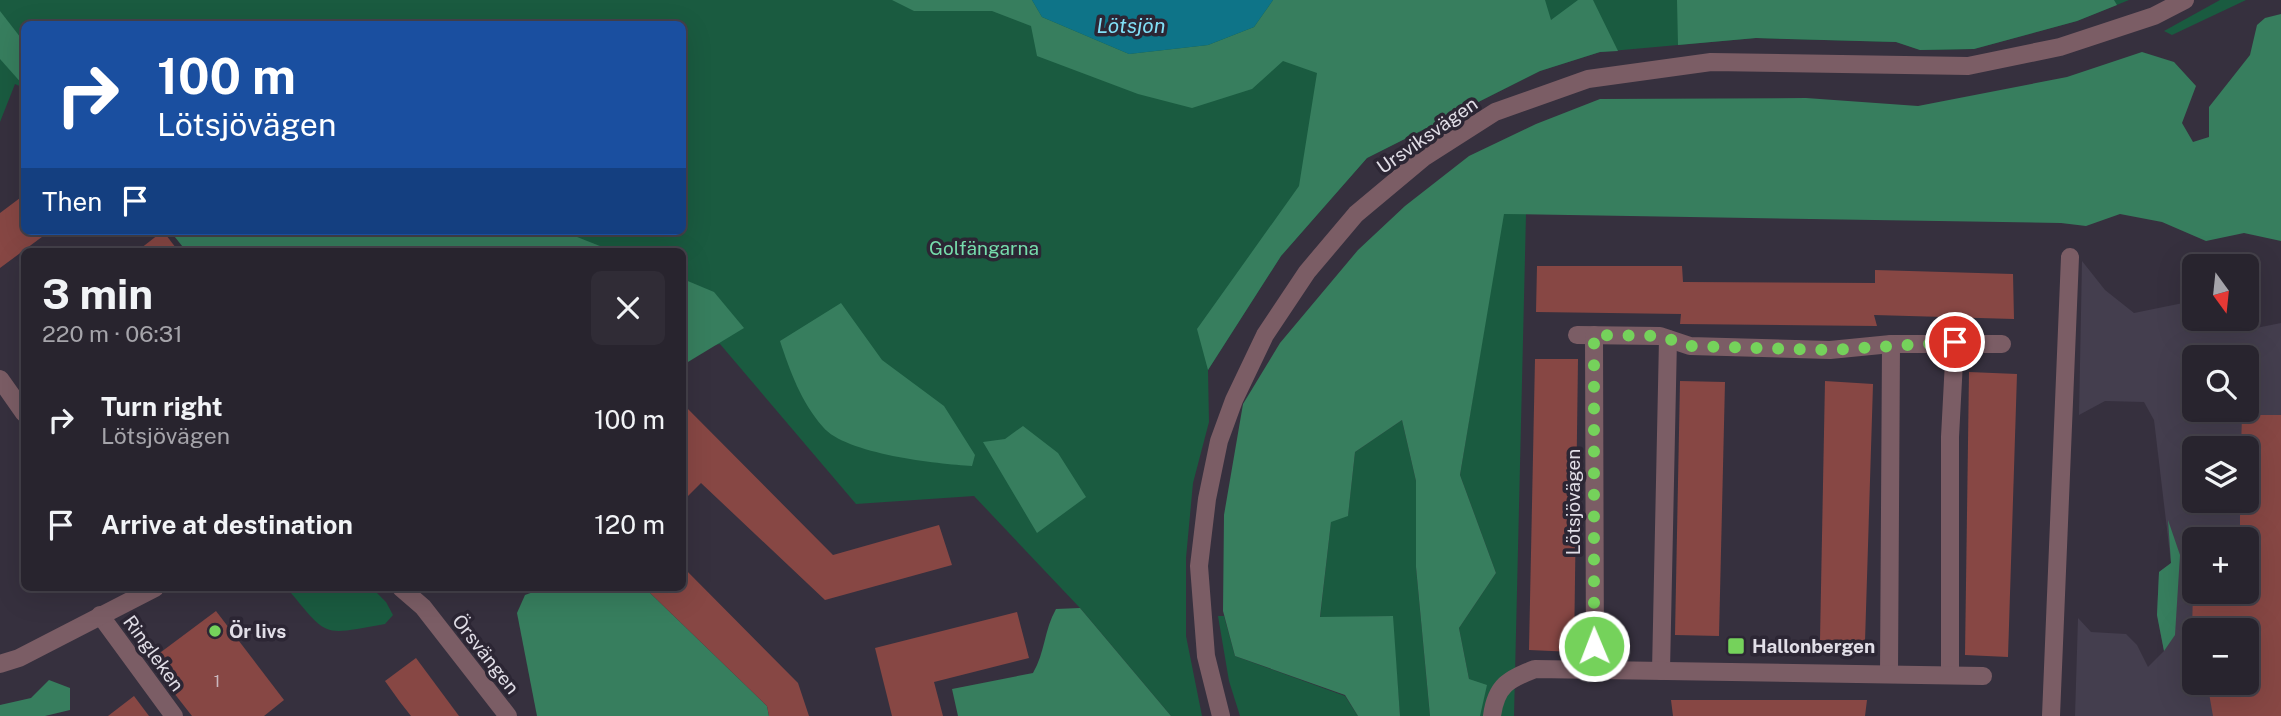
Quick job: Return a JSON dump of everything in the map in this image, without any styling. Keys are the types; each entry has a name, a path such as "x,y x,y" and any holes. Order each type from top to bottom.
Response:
{"street":[{"name":"Ursviksvägen","path":"1221,716 1206,656 1199,566 1207,499 1219,441 1234,400 1265,335 1307,272 1356,214 1423,158 1495,112 1588,79 1711,62 1968,66 2060,47 2154,16 2185,0"},
{"path":"2051,716 2070,257"},
{"name":"Lötsjövägen","path":"1595,670 1586,335 1668,339 1690,346 1830,350 1891,344 2001,344"},
{"path":"1661,671 1668,339"},
{"path":"1950,675 1950,437 1955,342"},
{"path":"1889,674 1891,344"},
{"path":"0,379 21,409"},
{"path":"0,664 19,659 148,591"},
{"name":"Örsvängen","path":"404,591 423,607 508,716"},
{"name":"Ringleken","path":"100,615 174,716"},
{"path":"1492,716 1493,704 1507,680 1535,669 1983,676"}],"shaded area":[{"path":"2082,261 2105,290 2134,313 2182,303 2182,331 2259,331 2259,327 2281,323 2281,716 2075,716 2078,618 2091,632 2126,634 2137,645 2148,667 2164,651 2157,615 2159,572 2171,563 2154,420 2144,402 2105,401 2079,415"}],"green space":[{"name":"Golfängarna","path":"0,0 2129,0 2077,21 1974,49 1920,50 1896,42 1756,38 1600,52 1540,71 1367,158 1281,256 1208,370 1209,422 1193,483 1186,558 1186,636 1202,716 1171,716 1080,608 974,496 856,504 720,344 686,350 686,248 213,248 204,235 686,235 686,21 21,21 21,87 15,84 0,122"},
{"path":"892,0 1032,0 1042,17 1129,54 1208,45 1254,27 1273,0 1545,0 1551,20 1578,0 1593,0 1618,51 1600,52 1540,71 1367,158 1281,256 1208,370 1197,329 1299,186 1317,73 1283,61 1252,89 1192,108 1138,94 1037,56 1031,26 992,11 914,11"},
{"path":"1677,0 2114,0 2117,5 2077,21 1974,49 1920,50 1896,42 1756,38 1678,45"},
{"path":"2220,0 2246,0 2172,35 2164,31"},
{"path":"0,11 21,38 21,83 0,59"},
{"path":"2281,14 2281,241 2244,233 2206,241 2162,222 2120,214 2086,226 2061,223 1504,214 1460,475 1496,573 1459,628 1469,679 1487,685 1480,716 1430,716 1416,567 1416,481 1402,420 1355,452 1348,516 1331,522 1320,617 1393,616 1400,716 1358,716 1345,695 1235,656 1223,611 1224,515 1243,404 1280,343 1358,250 1405,206 1469,156 1536,124 1600,99 1806,98 1918,106 2067,77 2142,52 2174,62 2196,86 2182,123 2193,142 2209,137 2209,107 2250,55 2257,25 2265,18"},
{"path":"1503,214 1526,214 1514,716 1480,716 1469,679 1459,628 1496,573 1460,475"},
{"path":"173,235 572,235 605,248 184,248"},
{"path":"686,280 714,292 744,328 686,363"},
{"path":"841,303 882,360 944,406 975,455 972,466 916,460 871,451 834,436 823,427 797,386 780,341"},
{"path":"1402,420 1416,481 1416,567 1430,716 1400,716 1392,616 1320,618 1331,521 1348,515 1355,452"},
{"path":"1023,426 1058,453 1086,497 1037,533 983,442 1005,439"},
{"path":"2168,520 2180,555 2175,635 2164,651 2157,615 2159,572 2171,563"},
{"path":"289,591 375,591 386,602 393,615 385,624 337,631 320,625"},
{"path":"536,591 648,591 767,706 769,716 537,716 517,613 525,595"},
{"path":"1080,608 1171,716 958,716 952,689 1033,673 1056,609"},
{"path":"1218,616 1224,616 1235,656 1345,696 1358,716 1240,716 1229,681"},
{"path":"49,680 70,688 70,710 45,716 0,716 0,705 31,698"}],"water":[{"name":"Lötsjön","path":"1032,0 1273,0 1254,27 1208,45 1129,54 1042,17"}],"building":[{"path":"21,197 21,235 45,235 27,248 21,248 21,252 0,268 0,213"},
{"path":"158,235 166,235 176,248 141,248"},
{"path":"1537,266 1682,266 1683,282 1875,283 1875,270 2013,274 2014,319 1874,315 1877,326 1680,324 1681,314 1536,312"},
{"path":"1535,359 1578,359 1574,652 1529,650"},
{"path":"1969,372 2017,374 2008,657 1965,655"},
{"path":"1680,381 1725,382 1719,636 1675,635"},
{"path":"1825,381 1873,384 1865,642 1820,640"},
{"path":"686,407 833,555 939,525 952,565 825,600 701,483 686,498"},
{"path":"2259,415 2281,415 2281,716 2213,716 2209,695 2259,695 2259,618 2192,618 2193,604 2259,604 2259,527 2240,527 2240,513 2259,513 2259,436 2241,436 2242,422 2259,422"},
{"path":"686,570 798,683 809,716 769,716 767,706 648,591 686,591"},
{"path":"216,611 284,700 264,716 192,716 149,661"},
{"path":"1017,612 1029,658 934,682 943,716 892,716 875,648"},
{"path":"416,658 459,716 411,716 400,702 385,681"},
{"path":"134,696 149,716 108,716"},
{"path":"1671,700 1867,700 1865,716 1673,716"}],"place":[{"name":"Ör livs","path":"215,631"},
{"name":"Hallonbergen","path":"1736,646"}],"route":[{"path":"1594,646 1594,335 1660,336 1690,346 1744,345 1830,350 1955,342"}]}
